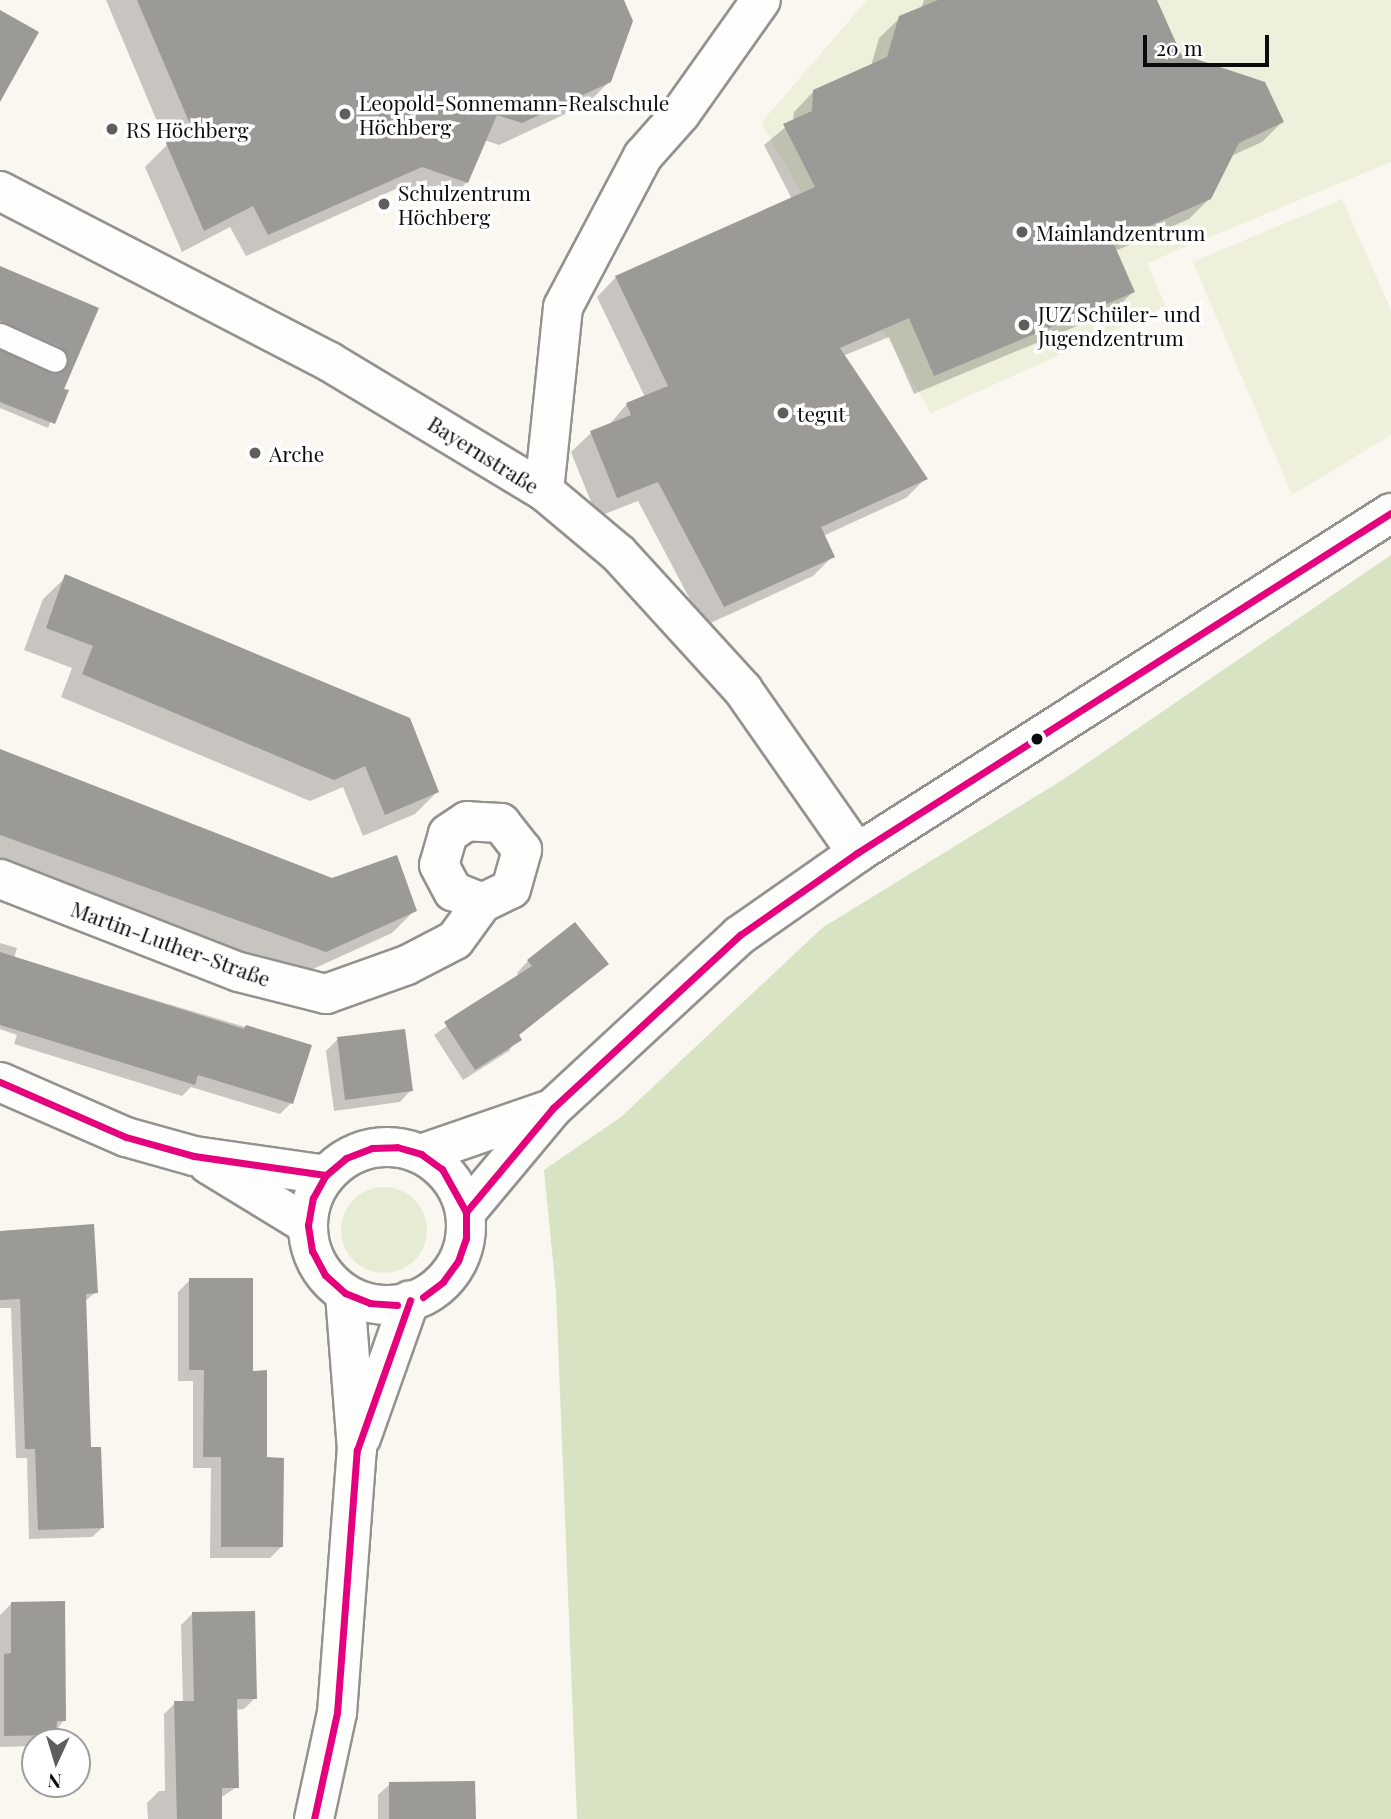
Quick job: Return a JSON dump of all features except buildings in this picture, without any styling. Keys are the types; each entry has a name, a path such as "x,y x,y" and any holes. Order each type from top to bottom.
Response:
{"street":[{"path":"544,491 553,370 562,329 563,307 643,156 681,113 761,0"},
{"name":"Bayernstraße","path":"0,191 330,362 544,491 619,554 743,690 857,853"},
{"path":"466,1212 553,1108 740,935 857,853 1391,513"},
{"name":"Martin-Luther-Straße","path":"0,879 239,972 326,994 407,965 456,940 482,903"},
{"path":"0,1082 126,1137 194,1156 326,1175"},
{"path":"421,1154 553,1108"},
{"path":"397,1147 421,1154 442,1169 457,1189 466,1212 466,1238 458,1261 443,1282 397,1305 370,1303 345,1293 325,1275 312,1251 308,1225 313,1198 326,1175 346,1158 372,1148 397,1147"},
{"path":"194,1156 308,1225"},
{"path":"314,1819 337,1713 357,1450 345,1293"},
{"path":"357,1450 410,1300"}],"lane":[{"path":"0,335 55,360"}],"green space":[{"name":"Mainlandzentrum","path":"867,0 1391,0 1391,162 1147,263 1166,307 931,413 761,123"},
{"path":"1342,199 1391,310 1391,435 1292,495 1193,262"},
{"path":"1391,555 1391,1819 577,1819 556,1292 544,1170 621,1117 822,928 1064,779"},
{"path":"384,1187 401,1190 415,1199 424,1213 427,1230 424,1247 415,1261 401,1270 384,1273 367,1270 353,1261 344,1247 341,1230 344,1213 353,1199 367,1190"}],"transit line":[{"path":"466,1212 553,1108 740,935 857,853 1391,513"},
{"path":"0,1082 126,1137 194,1156 326,1175"},
{"path":"397,1305 370,1303 345,1293 325,1275 312,1251 308,1225 313,1198 326,1175 346,1158 372,1148 397,1147 421,1154 442,1169 466,1212 466,1238 458,1261 443,1282 423,1297"},
{"path":"314,1819 337,1713 357,1450 410,1300"}],"place":[{"name":"Leopold-Sonnemann-Realschule Höchberg","path":"345,114"},
{"name":"RS Höchberg","path":"112,129"},
{"name":"Schulzentrum Höchberg","path":"384,204"},
{"name":"Mainlandzentrum","path":"1022,232"},
{"name":"JUZ Schüler- und Jugendzentrum","path":"1024,325"},
{"name":"tegut","path":"783,413"},
{"name":"Arche","path":"255,453"}]}
